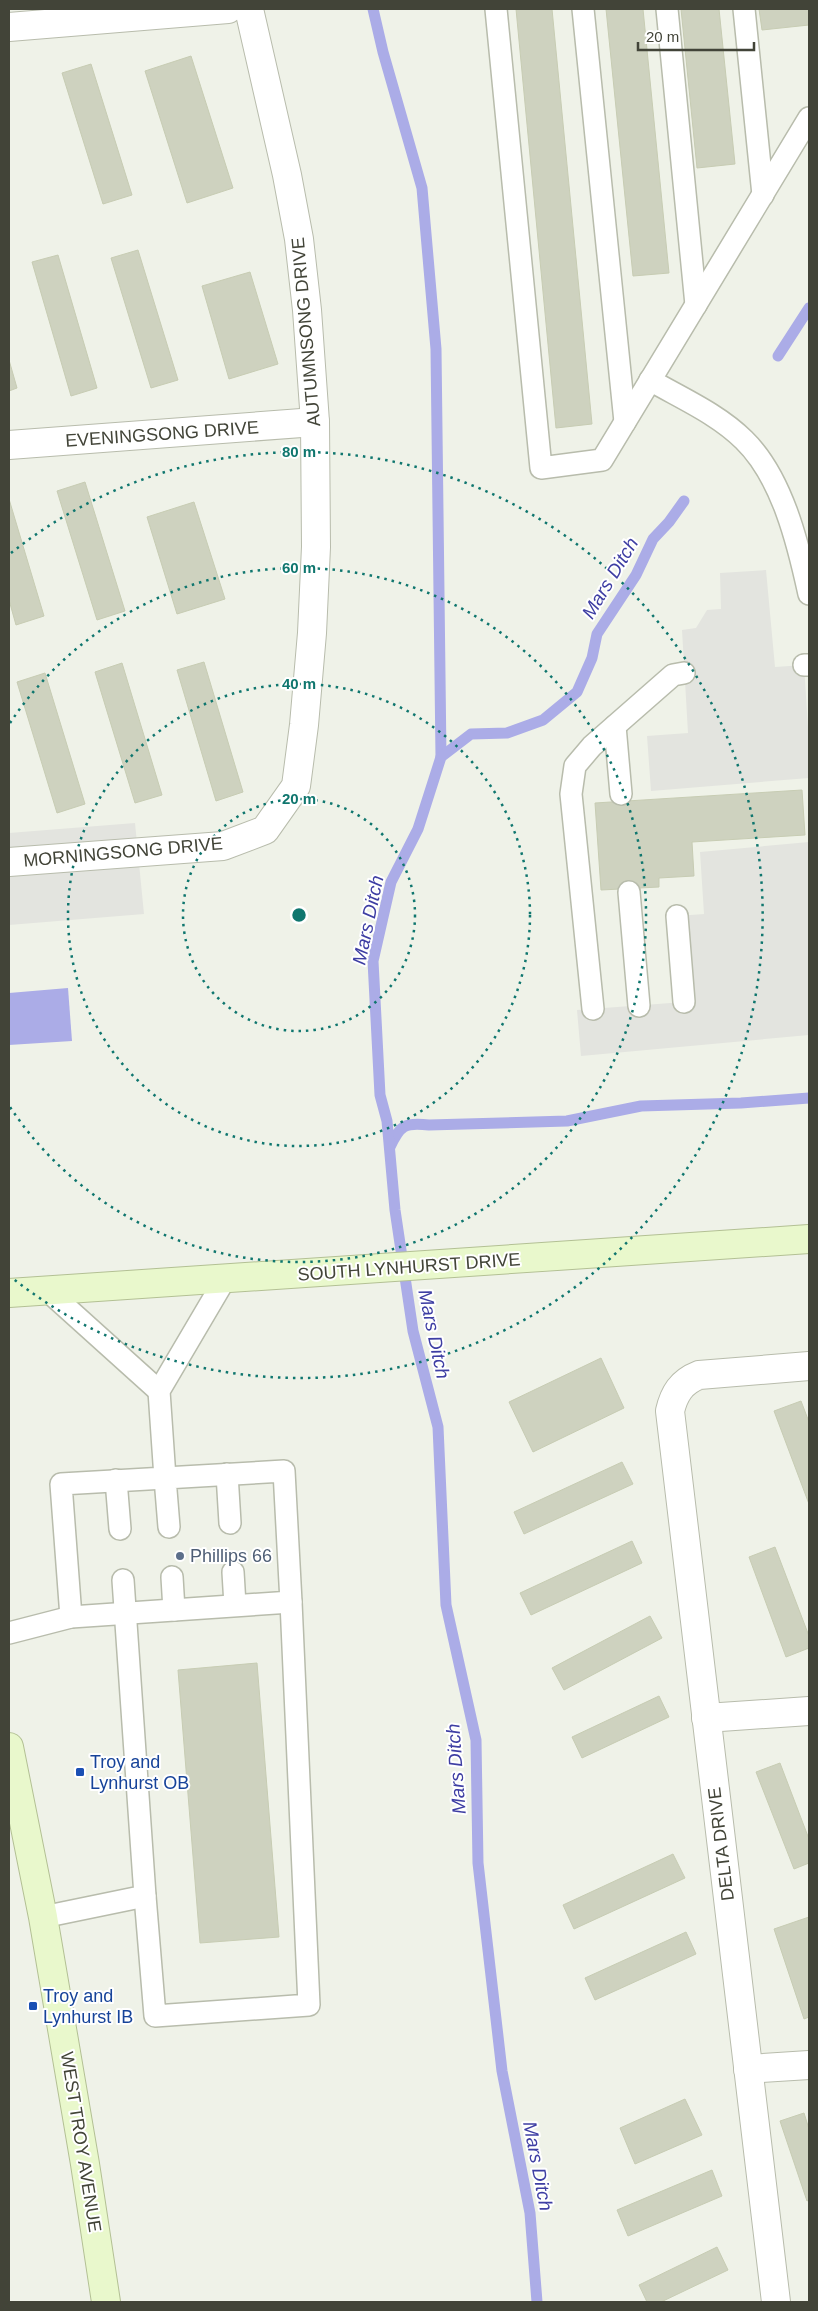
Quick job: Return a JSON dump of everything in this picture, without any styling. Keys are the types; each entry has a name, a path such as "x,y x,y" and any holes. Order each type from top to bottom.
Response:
{"main road":[{"name":"SOUTH LYNHURST DRIVE","path":"9,1294 809,1239"},
{"name":"WEST TROY AVENUE","path":"9,1747 43,1917 85,2164 106,2302"}],"street":[{"path":"9,27 228,9"},
{"name":"AUTUMNSONG DRIVE","path":"249,9 287,175 299,239 307,310 315,422 316,547 312,633 304,725 296,786 265,830"},
{"name":"EVENINGSONG DRIVE","path":"9,445 315,422"},
{"name":"MORNINGSONG DRIVE","path":"9,862 223,846 265,830"},
{"name":"DELTA DRIVE","path":"776,2302 670,1412 674,1395 690,1378 699,1375 809,1366"},
{"path":"706,1718 809,1711"},
{"path":"748,2070 809,2065"}],"lane":[{"path":"496,9 541,468 602,460 809,118"},
{"path":"583,9 625,422"},
{"path":"667,9 696,305"},
{"path":"744,9 763,195"},
{"path":"650,380 721,422 744,439 761,459 776,488 789,520 801,557 809,594"},
{"path":"592,1009 571,794 575,766 592,746 673,675 684,673"},
{"path":"615,726 621,794"},
{"path":"629,892 639,1006"},
{"path":"677,916 684,1002"},
{"path":"168,1527 159,1392 225,1279"},
{"path":"48,1291 159,1392"},
{"path":"71,1617 61,1484 284,1471 309,2005 155,2016 123,1580"},
{"path":"227,1474 230,1523"},
{"path":"116,1480 120,1529"},
{"path":"233,1572 235,1605"},
{"path":"172,1577 174,1610"},
{"path":"9,1633 71,1617 291,1602"},
{"path":"43,1917 145,1896"}],"shaded area":[{"path":"766,570 775,667 804,665 809,743 809,778 651,791 647,736 688,733 682,630 696,628 707,610 721,609 720,573"},
{"path":"135,823 144,914 9,925 9,833"},
{"path":"809,842 809,1035 581,1056 577,1010 684,1002 677,916 704,914 700,852"}],"water":[{"path":"68,988 72,1041 9,1045 9,993"}],"building":[{"path":"516,9 552,9 592,424 556,428"},
{"path":"606,9 643,9 669,273 633,276"},
{"path":"681,9 719,9 735,164 697,168"},
{"path":"759,9 809,9 809,25 762,30"},
{"path":"191,56 233,188 187,203 145,71"},
{"path":"91,64 132,195 103,204 62,73"},
{"path":"138,250 178,380 151,388 111,258"},
{"path":"58,255 97,388 71,396 32,262"},
{"path":"250,272 278,364 229,379 202,286"},
{"path":"9,360 17,388 9,391"},
{"path":"85,482 125,611 97,620 57,491"},
{"path":"9,499 44,616 16,625 9,600"},
{"path":"194,502 225,599 177,614 147,517"},
{"path":"204,662 243,792 216,801 177,670"},
{"path":"122,663 162,795 135,803 95,672"},
{"path":"45,673 85,804 57,813 17,682"},
{"path":"802,790 805,835 692,842 694,876 659,878 659,887 601,890 595,803"},
{"path":"601,1358 624,1408 533,1452 509,1402"},
{"path":"801,1401 809,1422 809,1504 774,1411"},
{"path":"622,1462 633,1484 524,1534 514,1512"},
{"path":"632,1541 642,1563 531,1615 520,1593"},
{"path":"775,1547 809,1636 809,1648 786,1657 749,1557"},
{"path":"650,1616 662,1638 564,1690 552,1668"},
{"path":"257,1663 279,1937 200,1943 178,1670"},
{"path":"659,1696 669,1717 582,1758 572,1737"},
{"path":"780,1763 809,1839 809,1863 794,1869 756,1772"},
{"path":"673,1854 685,1878 574,1929 563,1905"},
{"path":"809,1917 809,2017 804,2019 774,1929"},
{"path":"686,1932 696,1954 595,2000 585,1978"},
{"path":"685,2099 702,2135 635,2164 620,2128"},
{"path":"804,2113 809,2129 809,2200 807,2201 780,2121"},
{"path":"712,2170 722,2196 628,2236 617,2210"},
{"path":"717,2247 728,2270 661,2302 647,2302 639,2285"}],"waterway":[{"path":"373,9 383,52 422,188 436,349 441,757"},
{"name":"Mars Ditch","path":"778,356 809,308"},
{"name":"Mars Ditch","path":"537,2302 530,2213 502,2071 478,1863 476,1740 446,1605 438,1427 413,1331 395,1210 387,1121 380,1095 373,961 391,882 418,829 441,757 471,734 507,733 543,720 577,692 592,658 597,634 636,575 653,539 669,522 684,501"},
{"path":"390,1147 400,1130 414,1124 567,1121 641,1106 741,1103 809,1098"}],"place":[{"name":"Phillips 66","path":"180,1556"},
{"name":"Troy and Lynhurst OB","path":"80,1772"},
{"name":"Troy and Lynhurst IB","path":"33,2006"}]}
